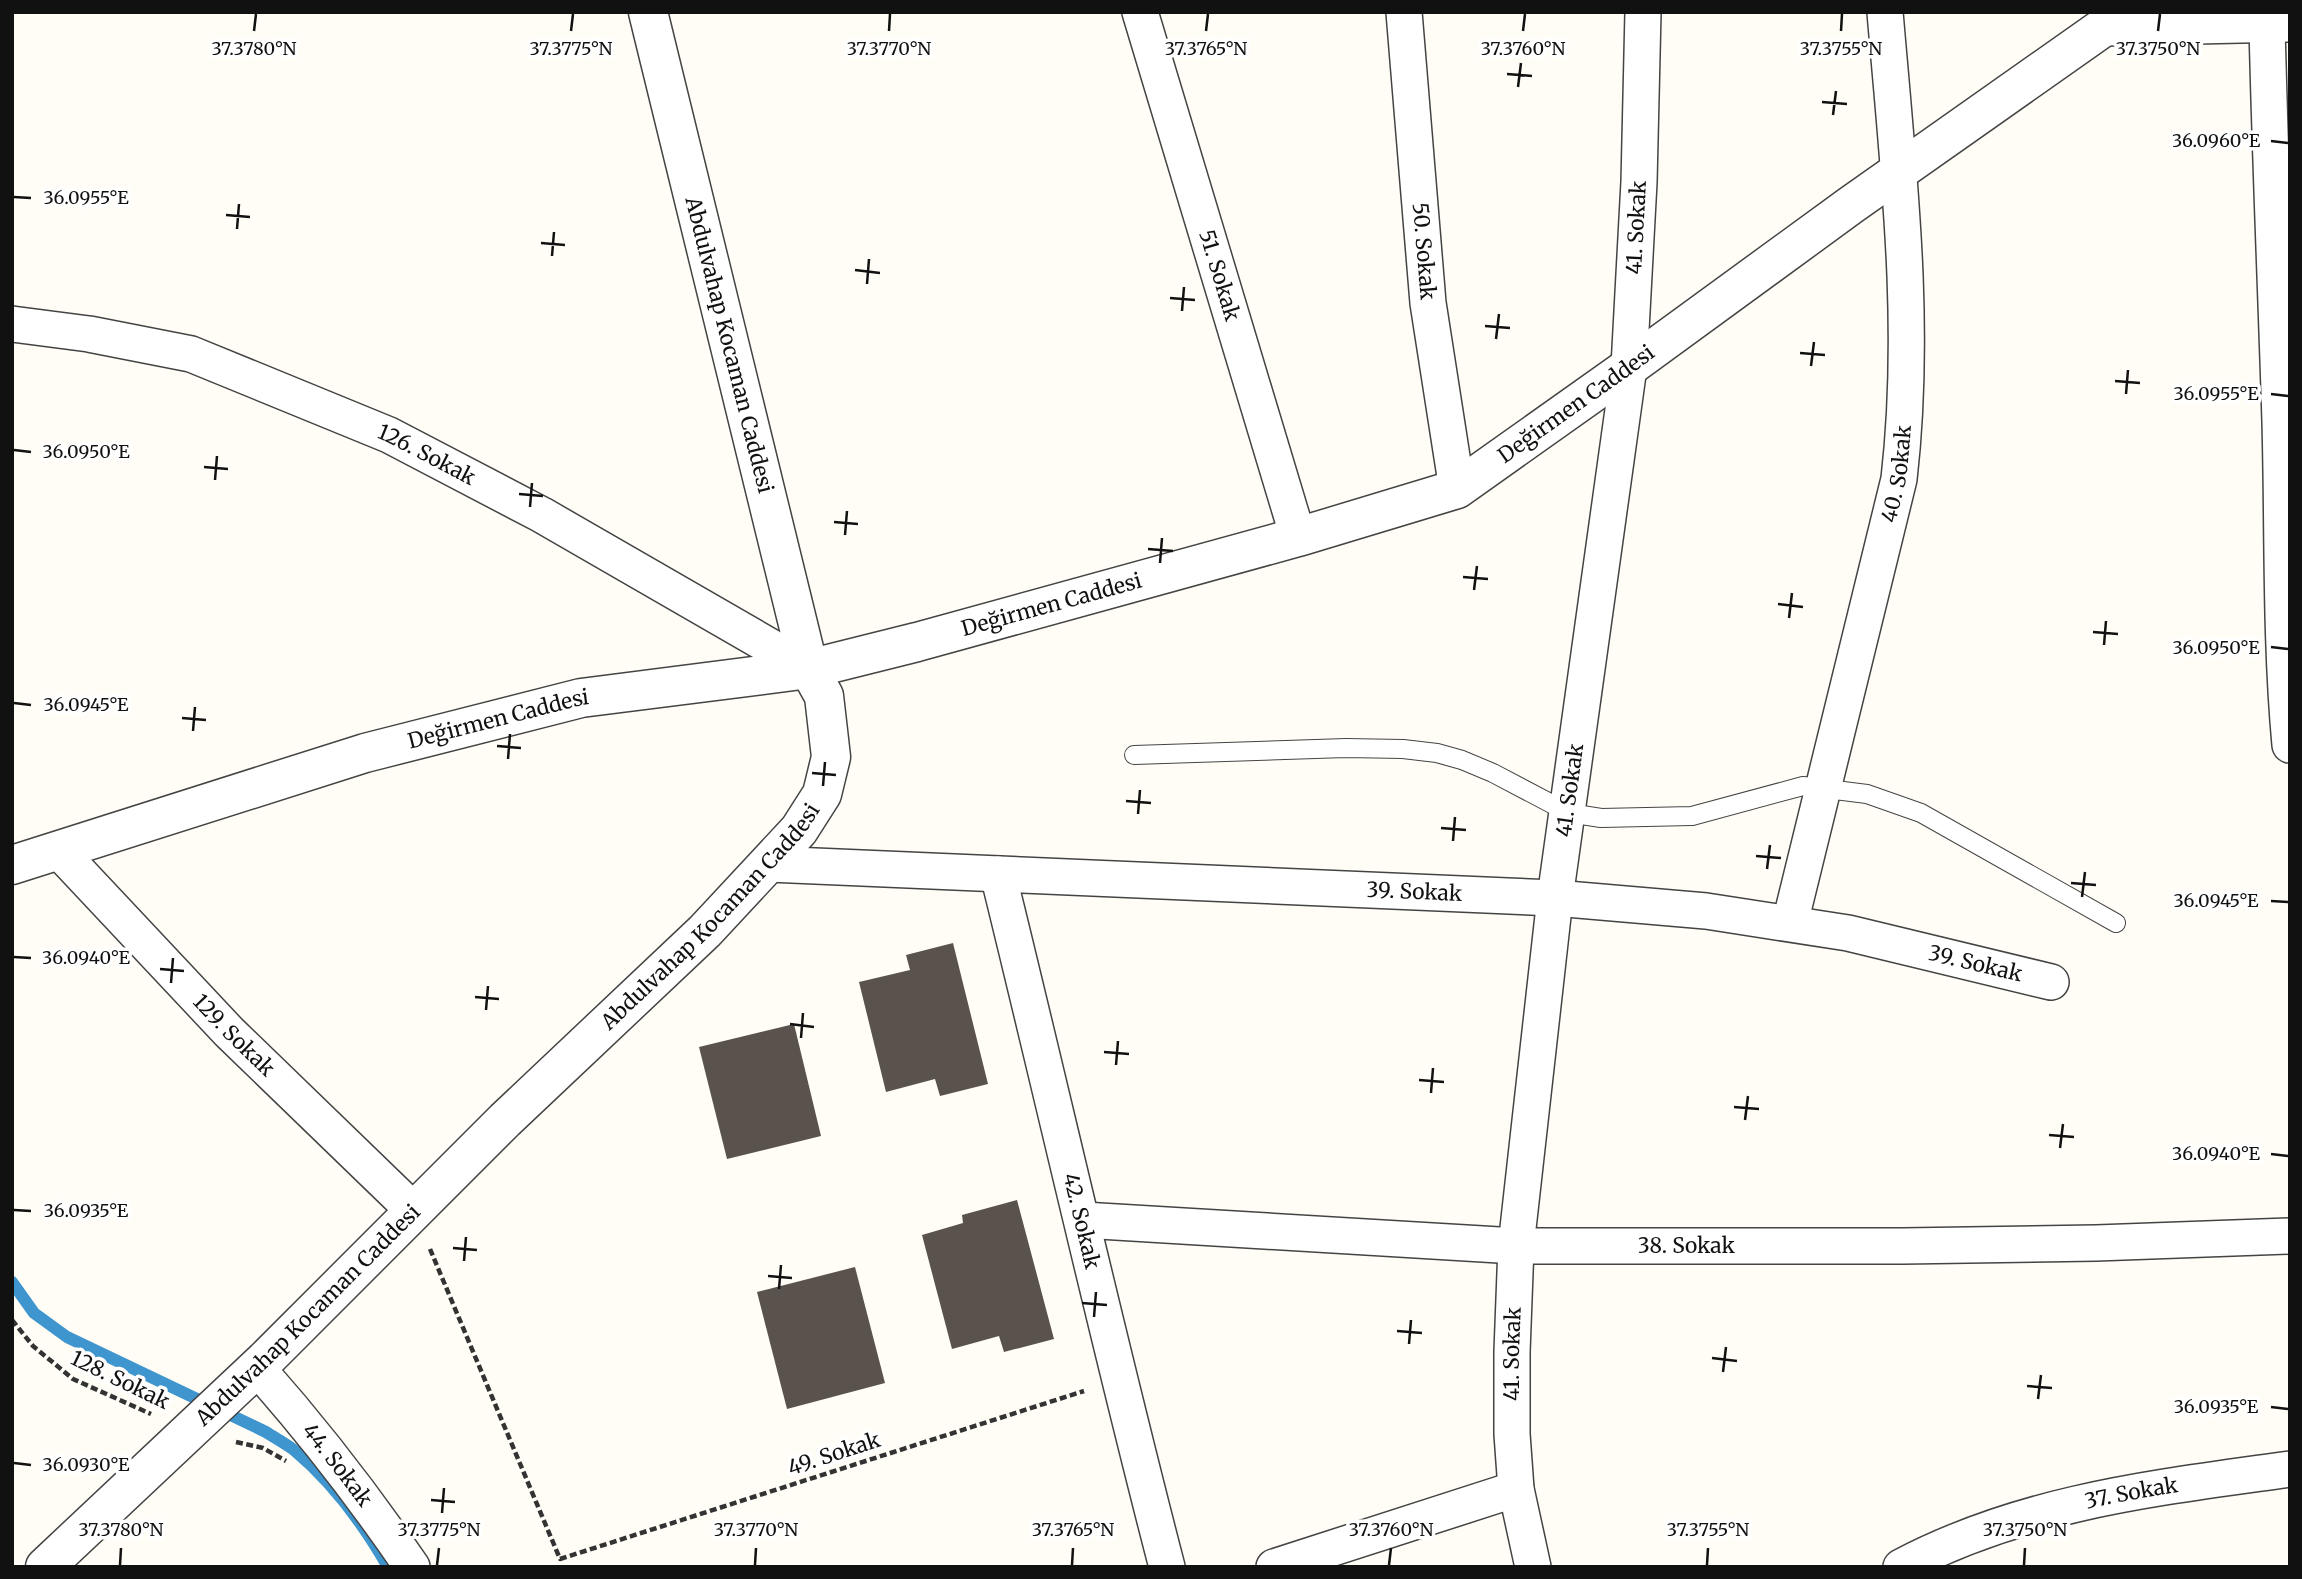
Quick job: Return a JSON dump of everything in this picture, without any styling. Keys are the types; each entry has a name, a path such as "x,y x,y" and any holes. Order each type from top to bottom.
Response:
{"street":[{"name":"Abdulvahap Kocaman Caddesi","path":"46,1567 257,1368 505,1120 705,931 799,830 822,794 831,757 824,696 809,668 648,12"},
{"name":"51. Sokak","path":"1140,12 1298,537"},
{"name":"50. Sokak","path":"1404,12 1428,303 1457,489"},
{"name":"41. Sokak","path":"1534,1567 1516,1489 1512,1434 1516,1246 1555,898 1569,814 1629,368 1639,182 1643,12"},
{"name":"40. Sokak","path":"1790,923 1901,468 1907,372 1899,172 1885,12"},
{"name":"Değirmen Caddesi","path":"12,865 365,753 581,698 809,668 917,642 1298,537 1457,489 2115,20"},
{"path":"2115,20 2278,25 2280,422 2285,686 2290,745"},
{"name":"126. Sokak","path":"12,324 89,334 191,354 389,435 542,516 809,668"},
{"name":"129. Sokak","path":"59,851 229,1032 414,1211"},
{"name":"39. Sokak","path":"769,864 1555,898 1706,911 1790,923 1918,948 2051,982"},
{"name":"42. Sokak","path":"998,874 1083,1220 1119,1380 1167,1567"},
{"name":"38. Sokak","path":"1083,1220 1516,1246 1903,1247 2290,1236"},
{"name":"44. Sokak","path":"257,1368 364,1498 412,1567"},
{"name":"37. Sokak","path":"1901,1567 1973,1533 2028,1515 2154,1488 2290,1469"},
{"path":"1274,1567 1516,1489"}],"lane":[{"path":"1134,755 1346,748 1404,749 1437,753 1493,773 1569,814 1623,818 1692,816 1803,786 1867,794 1921,813 2116,923"}],"path":[{"name":"49. Sokak","path":"414,1211 560,1559 1119,1380"},
{"name":"128. Sokak","path":"12,1320 33,1346 73,1379 190,1431 263,1448 286,1462"}],"building":[{"path":"953,943 988,1084 940,1096 935,1079 886,1092 859,982 910,970 906,955"},
{"path":"794,1024 821,1136 727,1159 699,1047"},
{"path":"1017,1200 1054,1339 1004,1352 999,1336 952,1349 922,1235 963,1223 962,1215"},
{"path":"855,1267 885,1383 787,1409 757,1292"}],"waterway":[{"path":"12,1282 34,1313 67,1337 266,1432 294,1450 321,1475 346,1504 388,1567"}]}
